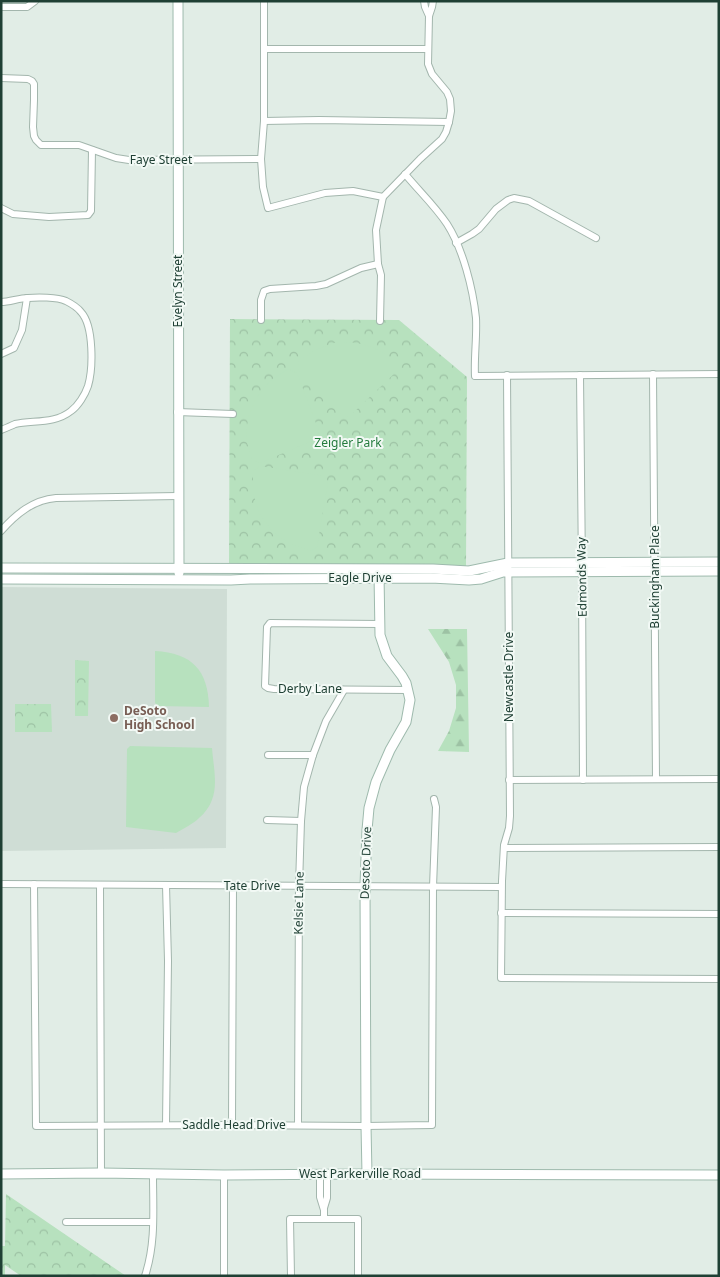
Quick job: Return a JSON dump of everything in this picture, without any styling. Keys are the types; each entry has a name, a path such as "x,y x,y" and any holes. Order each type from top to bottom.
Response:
{"street":[{"path":"1,8 28,7 35,1"},
{"name":"Evelyn Street","path":"178,1 177,412 179,580"},
{"path":"264,1 264,121 261,160 263,187 268,208 325,193 353,191 383,197"},
{"path":"424,1 429,16"},
{"path":"380,321 381,275 378,264 376,230 383,197 442,139 446,132 451,111 447,92 432,74 428,64 429,16 433,1"},
{"path":"264,49 428,50"},
{"name":"Faye Street","path":"1,78 28,79 34,84 34,136 42,145 79,145 116,158 129,160 261,160"},
{"path":"264,121 449,122"},
{"path":"1,208 13,214 49,217 88,214 92,211 92,150"},
{"path":"405,174 436,209 448,226 467,272 476,319 475,376 719,374"},
{"path":"456,242 479,229 496,209 514,198 529,201 596,238"},
{"path":"261,320 261,300 264,291 326,284 362,268 378,264"},
{"path":"1,302 27,298 54,298 66,301 82,312 88,324 92,353 88,387 81,400 71,411 51,420 15,425 1,430"},
{"path":"1,354 14,348 22,330 27,298"},
{"name":"Buckingham Place","path":"653,374 656,779"},
{"name":"Newcastle Drive","path":"507,375 509,828 504,848 501,887 501,978 719,979"},
{"name":"Edmonds Way","path":"580,375 583,780"},
{"path":"177,412 233,414"},
{"path":"1,531 26,508 44,499 178,496"},
{"name":"Eagle Drive","path":"1,579 235,580 306,578 433,569 481,579 503,572 719,562"},
{"name":"Eagle Drive","path":"469,575 508,563 582,567"},
{"name":"Eagle Drive","path":"655,566 719,571"},
{"name":"Eagle Drive","path":"1,568 356,569 378,573"},
{"path":"86,568 86,579"},
{"path":"235,569 235,580"},
{"path":"306,578 355,574 356,569"},
{"path":"378,573 380,635 387,656 402,676 408,690"},
{"name":"Derby Lane","path":"379,624 270,623 267,627 265,686 268,688 408,690"},
{"name":"Kelsie Lane","path":"298,1125 300,821 304,787 313,755 326,721 344,690"},
{"name":"Desoto Drive","path":"367,1174 365,886 367,830 369,808 380,772 406,722 410,700 408,690"},
{"path":"268,755 313,755"},
{"path":"509,780 719,779"},
{"path":"433,887 436,807 434,799"},
{"path":"266,820 300,821"},
{"path":"504,848 719,847"},
{"name":"Tate Drive","path":"2,884 501,887"},
{"name":"Saddle Head Drive","path":"34,884 36,1126 366,1126 432,1124 433,887"},
{"path":"100,885 101,1173"},
{"path":"166,885 168,961 166,1125"},
{"path":"232,886 232,1125"},
{"path":"502,913 719,914"},
{"name":"West Parkerville Road","path":"1,1174 719,1175"},
{"path":"324,1174 328,1198 324,1210 324,1219"},
{"path":"145,1276 152,1245 153,1175"},
{"path":"224,1175 224,1276"},
{"path":"291,1276 290,1219 358,1219 358,1276"},
{"path":"66,1222 153,1222"}],"shaded area":[{"name":"DeSoto High School","path":"1,587 227,589 226,848 2,851 1,869"}],"green space":[{"name":"Zeigler Park","path":"230,319 399,320 467,377 466,566 229,566"},
{"path":"338,342 369,346 397,363 397,371 347,417 342,415 298,370 299,361 304,357 317,349"},
{"path":"288,369 297,373 319,431 316,439 260,463 252,460 246,439 248,418 256,398 270,381"},
{"path":"260,466 324,476 328,482 317,547 311,551 290,544 272,531 259,513 253,493 253,471"},
{"path":"428,629 467,629 469,752 438,751 449,731 456,708 456,685 449,662"},
{"path":"155,651 179,655 196,666 205,683 209,707 158,706 155,703"},
{"path":"75,660 89,661 88,716 75,716"},
{"path":"15,704 51,704 52,732 15,732"},
{"path":"130,746 212,748 215,776 214,794 206,810 199,818 176,833 126,827 127,749"},
{"path":"6,1194 126,1276 21,1276 5,1265 5,1276 1,1276 1,1246 5,1246"}],"place":[{"name":"DeSoto High School","path":"114,718"}]}
